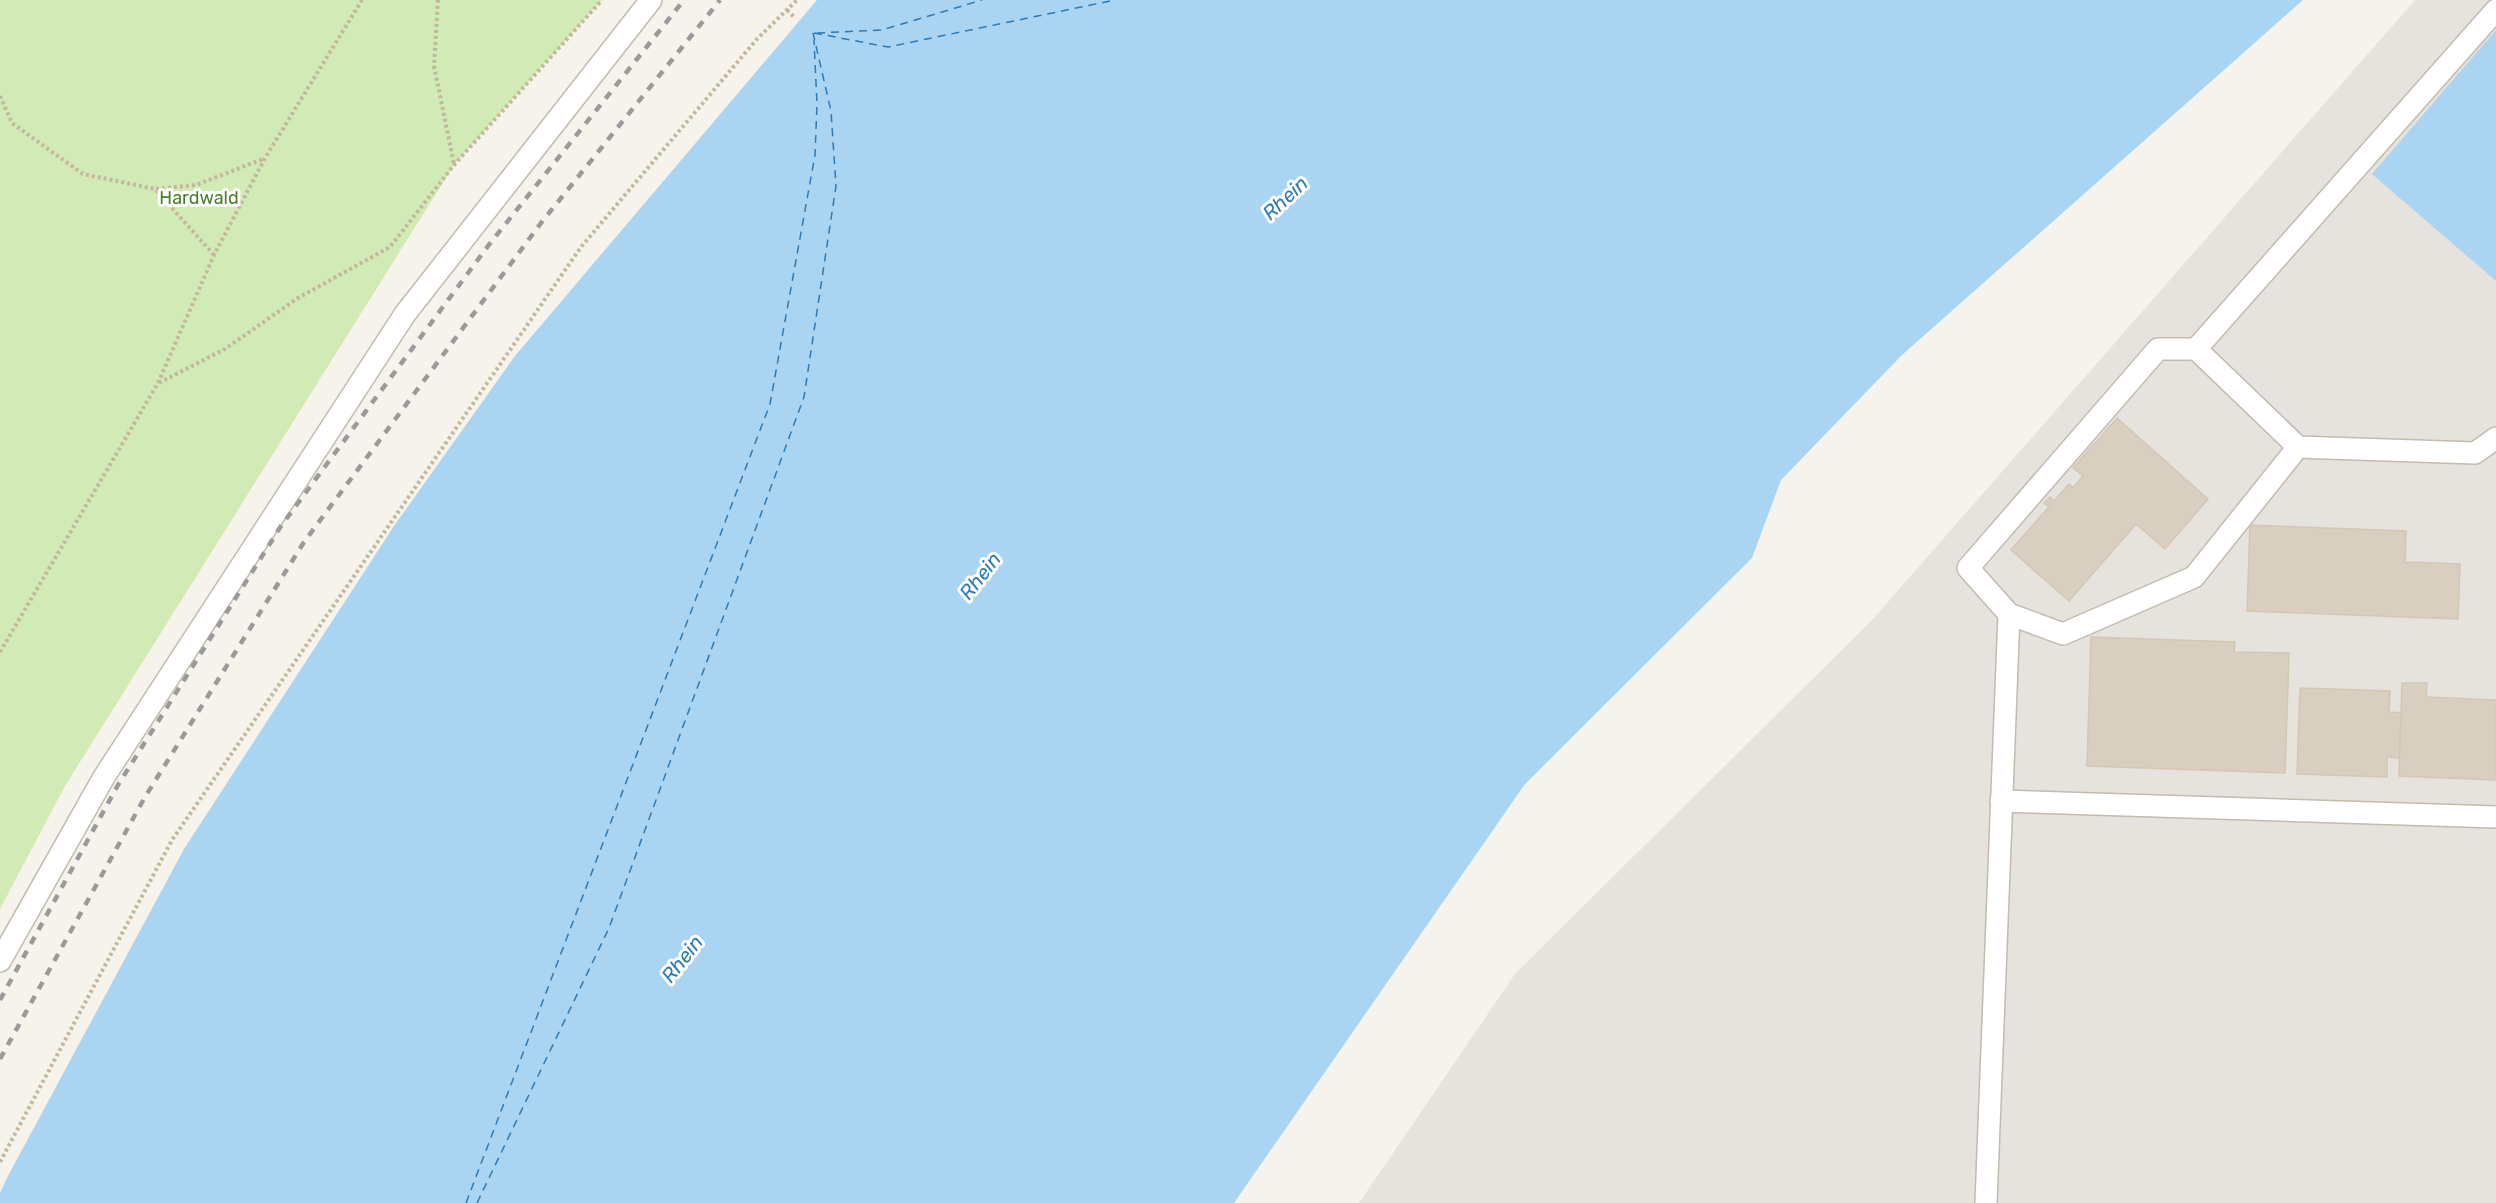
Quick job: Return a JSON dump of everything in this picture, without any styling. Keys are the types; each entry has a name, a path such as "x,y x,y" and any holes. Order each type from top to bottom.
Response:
{"lane":[{"path":"0,961 104,777 405,314 651,0"},
{"path":"2196,349 2496,10"},
{"path":"2298,447 2194,577 2063,634 2009,614 1968,568 2158,349 2196,349 2298,447 2475,453 2496,438"},
{"path":"1986,1203 2009,614"},
{"path":"2001,801 2496,817"}],"path":[{"path":"0,652 158,383 214,255 265,158 362,0"},
{"path":"438,0 434,66 454,165"},
{"path":"158,383 225,349 298,298 390,247 454,165 602,0"},
{"path":"0,1162 172,840 581,247 757,39 797,0"},
{"path":"787,10 794,17"},
{"path":"0,96 12,123 84,174 155,189 196,185 265,158"},
{"path":"155,189 214,255"}],"shaded area":[{"path":"2415,0 2496,0 2496,1203 1359,1203 1515,974 1873,619"}],"green space":[{"name":"Hardwald","path":"0,0 602,0 454,165 65,786 0,909"}],"water":[{"name":"Rhein","path":"817,0 2303,0 1902,355 1781,480 1752,558 1525,784 1234,1203 0,1203 0,1193 8,1176 184,849 394,526 515,356"},
{"path":"2496,30 2496,281 2372,174"}],"building":[{"path":"2117,418 2208,499 2165,549 2136,524 2069,601 2011,550 2049,507 2044,503 2050,497 2054,501 2069,484 2073,488 2083,476 2073,468"},
{"path":"2250,525 2406,531 2405,562 2460,564 2458,619 2247,611"},
{"path":"2091,637 2235,642 2234,652 2289,653 2285,773 2087,766"},
{"path":"2402,683 2427,683 2426,697 2496,700 2496,780 2399,776"},
{"path":"2300,688 2390,691 2389,712 2401,713 2399,758 2387,757 2387,777 2297,774"}],"ferry route":[{"path":"817,33 882,30 982,0"},
{"path":"814,33 888,47 1115,0"},
{"path":"477,1203 609,928 804,397 836,186 831,111 813,33"},
{"path":"466,1203 770,404 815,155 817,104 814,40"}],"railway":[{"path":"0,1000 118,785 281,526 488,246 684,0"},
{"path":"0,1059 145,797 304,542 541,223 720,0"}]}
